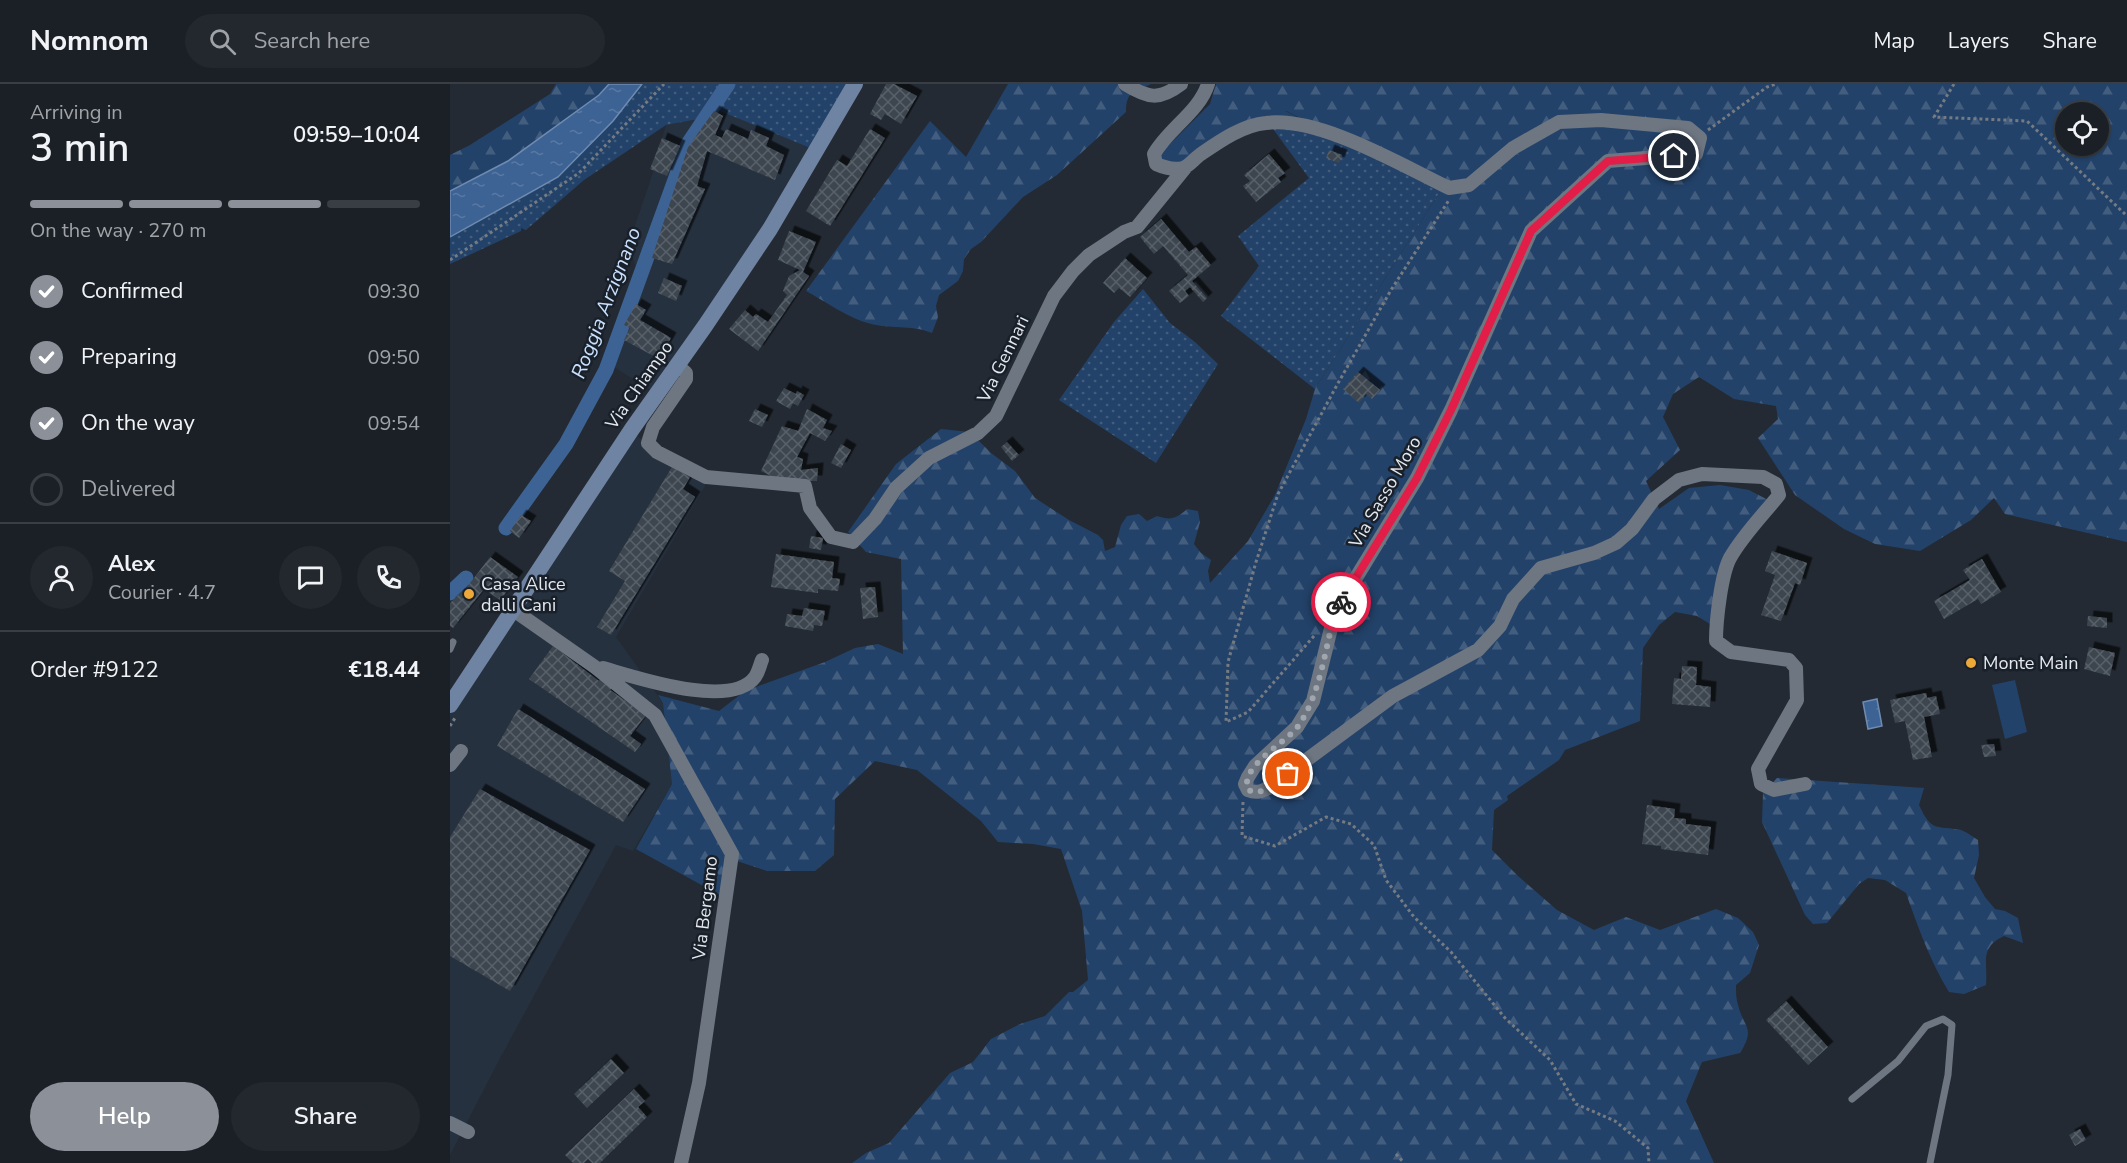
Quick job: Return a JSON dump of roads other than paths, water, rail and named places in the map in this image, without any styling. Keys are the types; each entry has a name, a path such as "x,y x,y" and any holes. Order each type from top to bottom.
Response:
{"main road":[{"name":"Via Chiampo","path":"450,705 632,429 770,229 855,84"}],"street":[{"path":"1125,84 1146,96 1167,94 1181,84"},
{"path":"1185,168 1165,168 1156,164 1154,154 1162,140 1204,97 1208,84"},
{"name":"Via Sasso Moro","path":"1185,168 1198,156 1229,136 1264,123 1288,122 1338,135 1449,188 1469,185 1513,148 1558,123 1601,120 1688,128 1700,138 1696,154 1608,161 1531,231 1451,410 1417,478 1335,612 1313,701 1298,727 1255,766 1245,784 1248,790 1253,793 1270,787 1393,696 1478,650 1500,626 1513,600 1541,568 1594,553 1616,543 1632,529 1654,499 1679,480 1702,474 1764,477 1776,484 1779,495 1729,560 1716,618 1716,641 1731,652 1789,660 1796,668 1797,700 1758,769 1761,784 1774,790 1805,784"},
{"name":"Via Gennari","path":"676,365 686,373 686,379 653,427 648,443 657,452 706,477 805,486 810,508 831,537 853,542 875,519 896,488 929,458 978,433 996,416 1054,296 1072,271 1089,255 1124,232 1137,227 1185,168"},
{"name":"Via Bergamo","path":"512,609 596,667 655,715 732,854 699,1083 681,1163"},
{"name":"Via Bergamo","path":"596,667 667,686 720,693 741,687 755,678 762,660"},
{"path":"450,765 461,751"},
{"path":"450,1123 468,1132"}],"lane":[{"path":"1852,1098 1898,1061 1926,1026 1942,1019 1952,1025 1947,1075 1930,1163"}],"water":[{"path":"609,84 642,84 613,121 558,177 450,237 450,191 508,161 599,95"},
{"path":"1877,699 1882,726 1868,729 1863,702"}],"waterway":[{"name":"Roggia Arzignano","path":"506,528 566,444 606,370 688,144 728,84"},
{"name":"Roggia Arzignano","path":"450,593 466,578"}],"place":[{"name":"Casa Alice dalli Cani","path":"469,594"},
{"name":"Monte Main","path":"1971,663"}]}
